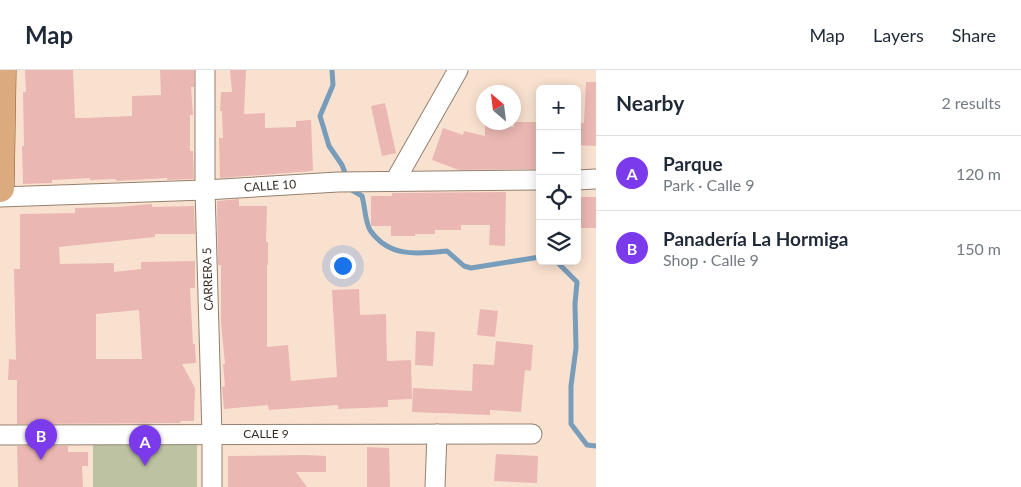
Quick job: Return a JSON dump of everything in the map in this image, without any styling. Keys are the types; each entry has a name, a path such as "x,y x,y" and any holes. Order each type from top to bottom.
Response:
{"main road":[{"path":"0,188 2,70"}],"street":[{"name":"CARRERA 5","path":"205,70 205,190 212,487"},
{"path":"395,182 458,70"},
{"name":"CALLE 10","path":"0,197 205,190 338,182 536,180"},
{"path":"581,180 596,180"},
{"path":"435,487 437,434"},
{"name":"CALLE 9","path":"0,435 532,434"}],"green space":[{"path":"93,445 197,445 197,487 93,487"}],"building":[{"path":"25,70 73,70 75,118 83,118 132,116 132,96 161,95 160,70 194,70 194,87 191,87 193,115 190,115 190,151 193,151 194,179 167,180 167,178 116,181 116,179 90,180 90,178 52,180 52,183 23,184 22,146 24,146 23,92 26,92"},
{"path":"230,70 246,70 244,114 265,113 265,128 296,127 296,121 311,120 313,171 220,178 219,138 223,138 222,111 220,111 221,92 232,92"},
{"path":"586,82 596,82 596,146 581,145 581,123 584,123"},
{"path":"385,103 396,153 382,156 371,106"},
{"path":"521,122 536,122 536,169 459,170 432,160 443,128 463,135 464,131 485,136 485,130 521,130"},
{"path":"506,192 505,246 489,245 490,225 461,225 461,230 435,230 435,234 415,234 415,236 391,236 391,226 371,226 371,196 392,196 392,193"},
{"path":"581,197 596,197 596,228 581,228"},
{"path":"239,199 239,206 267,206 267,347 288,345 291,381 337,377 332,290 359,289 360,315 386,314 387,361 411,360 412,399 388,400 388,407 338,409 338,405 269,410 268,405 224,409 222,387 225,386 223,364 225,364 221,323 221,265 218,265 217,201"},
{"path":"152,204 152,207 194,206 195,234 155,234 155,237 59,247 60,264 114,263 114,272 141,269 141,262 195,261 195,288 190,288 196,363 182,364 195,388 194,421 181,421 180,423 17,424 17,380 8,380 9,359 16,360 14,269 20,269 20,214 75,213 75,208","holes":["139,310 142,359 96,359 96,314"]},
{"path":"480,309 498,311 495,337 477,335"},
{"path":"416,331 435,332 433,366 415,365"},
{"path":"496,341 533,345 531,371 525,370 521,412 490,410 490,415 412,412 413,388 472,391 473,364 494,365"},
{"path":"17,446 68,446 68,452 88,452 88,466 82,466 83,487 18,487"},
{"path":"367,447 389,448 390,487 367,487"},
{"path":"496,454 538,456 537,483 494,481"},
{"path":"228,456 326,456 326,472 296,472 307,487 228,487"}],"waterway":[{"path":"332,70 333,85 320,116 329,146 342,165 347,178"},
{"path":"350,189 362,196 370,230 386,246 395,250 415,253 447,251 464,266 471,268 536,258"},
{"path":"560,265 577,282 575,304 576,348 571,386 571,424 587,445 596,446"}],"place":[{"name":"Panadería La Hormiga","path":"41,460"},
{"name":"Parque","path":"145,466"}]}
